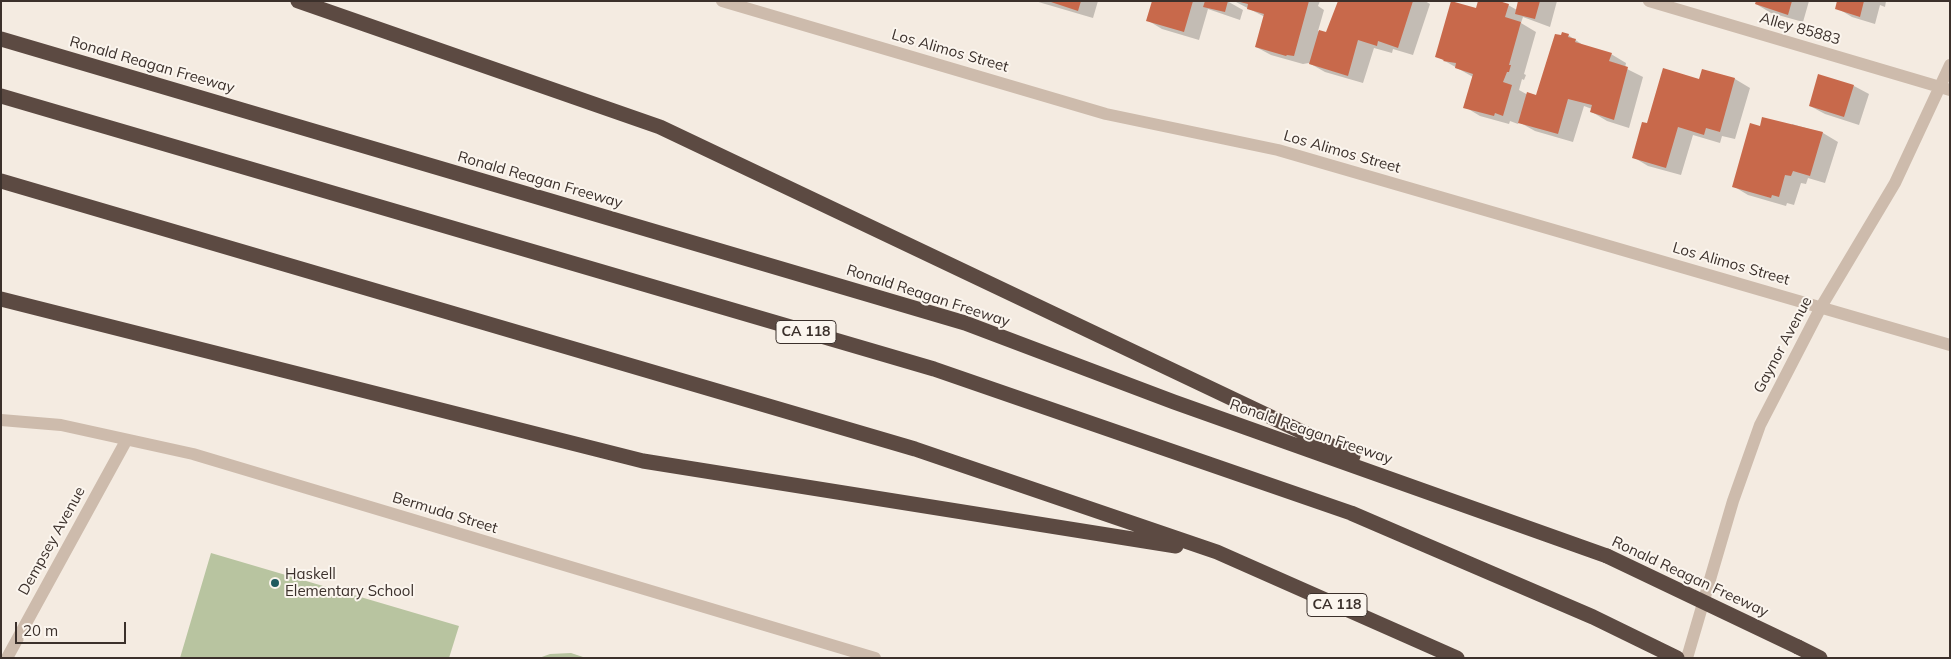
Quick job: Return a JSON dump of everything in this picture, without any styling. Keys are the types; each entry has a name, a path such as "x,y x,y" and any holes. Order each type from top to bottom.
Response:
{"highway":[{"path":"298,1 660,127 1427,491"},
{"name":"Ronald Reagan Freeway","path":"1,39 965,323 1174,402 1607,556 1820,658"},
{"name":"CA 118","path":"1,96 934,369 1351,513 1594,617 1677,658"},
{"name":"CA 118","path":"1,181 915,449 1217,552 1457,658"},
{"path":"1,299 643,462 1217,552"}],"street":[{"name":"Los Alimos Street","path":"722,1 1106,114 1278,150 1950,345"},
{"name":"Alley 85883","path":"1649,1 1945,89"},
{"name":"Gaynor Avenue","path":"1687,658 1732,501 1760,425 1821,307 1895,183 1945,89 1950,65"},
{"name":"Bermuda Street","path":"1,420 61,425 126,441 193,454 875,658"},
{"name":"Dempsey Avenue","path":"7,658 126,441"}],"green space":[{"path":"211,553 459,626 449,658 180,658"},
{"path":"571,653 586,658 539,658 550,654"}],"building":[{"path":"1048,1 1081,1 1078,11"},
{"path":"1152,1 1193,1 1184,32 1146,21"},
{"path":"1205,1 1228,1 1225,12 1203,7"},
{"path":"1236,1 1309,1 1294,56 1286,56 1255,47 1264,14 1247,9 1248,4"},
{"path":"1338,1 1413,1 1398,48 1378,41 1377,46 1358,40 1348,76 1309,64 1319,30 1326,32"},
{"path":"1451,1 1476,8 1478,1 1499,1 1509,4 1505,17 1521,22 1509,65 1511,65 1509,72 1507,72 1503,82 1512,85 1503,116 1495,113 1494,116 1463,108 1473,74 1455,68 1456,63 1443,61 1435,57"},
{"path":"1518,1 1540,1 1535,19 1515,14"},
{"path":"1756,1 1792,1 1788,15 1755,4"},
{"path":"1837,1 1864,1 1860,17 1835,9"},
{"path":"1562,32 1569,34 1568,37 1576,39 1575,42 1612,53 1609,61 1628,67 1614,120 1590,112 1592,105 1568,99 1558,134 1518,123 1527,92 1536,95 1555,34 1561,35"},
{"path":"1663,68 1699,79 1702,69 1735,78 1720,132 1706,128 1704,135 1678,127 1666,168 1632,158 1642,122 1647,123"},
{"path":"1818,74 1854,85 1844,117 1809,106"},
{"path":"1762,117 1823,132 1810,176 1793,171 1791,176 1785,175 1779,197 1772,195 1771,198 1732,187 1750,123 1760,126"}],"place":[{"name":"Haskell Elementary School","path":"275,583"}]}
